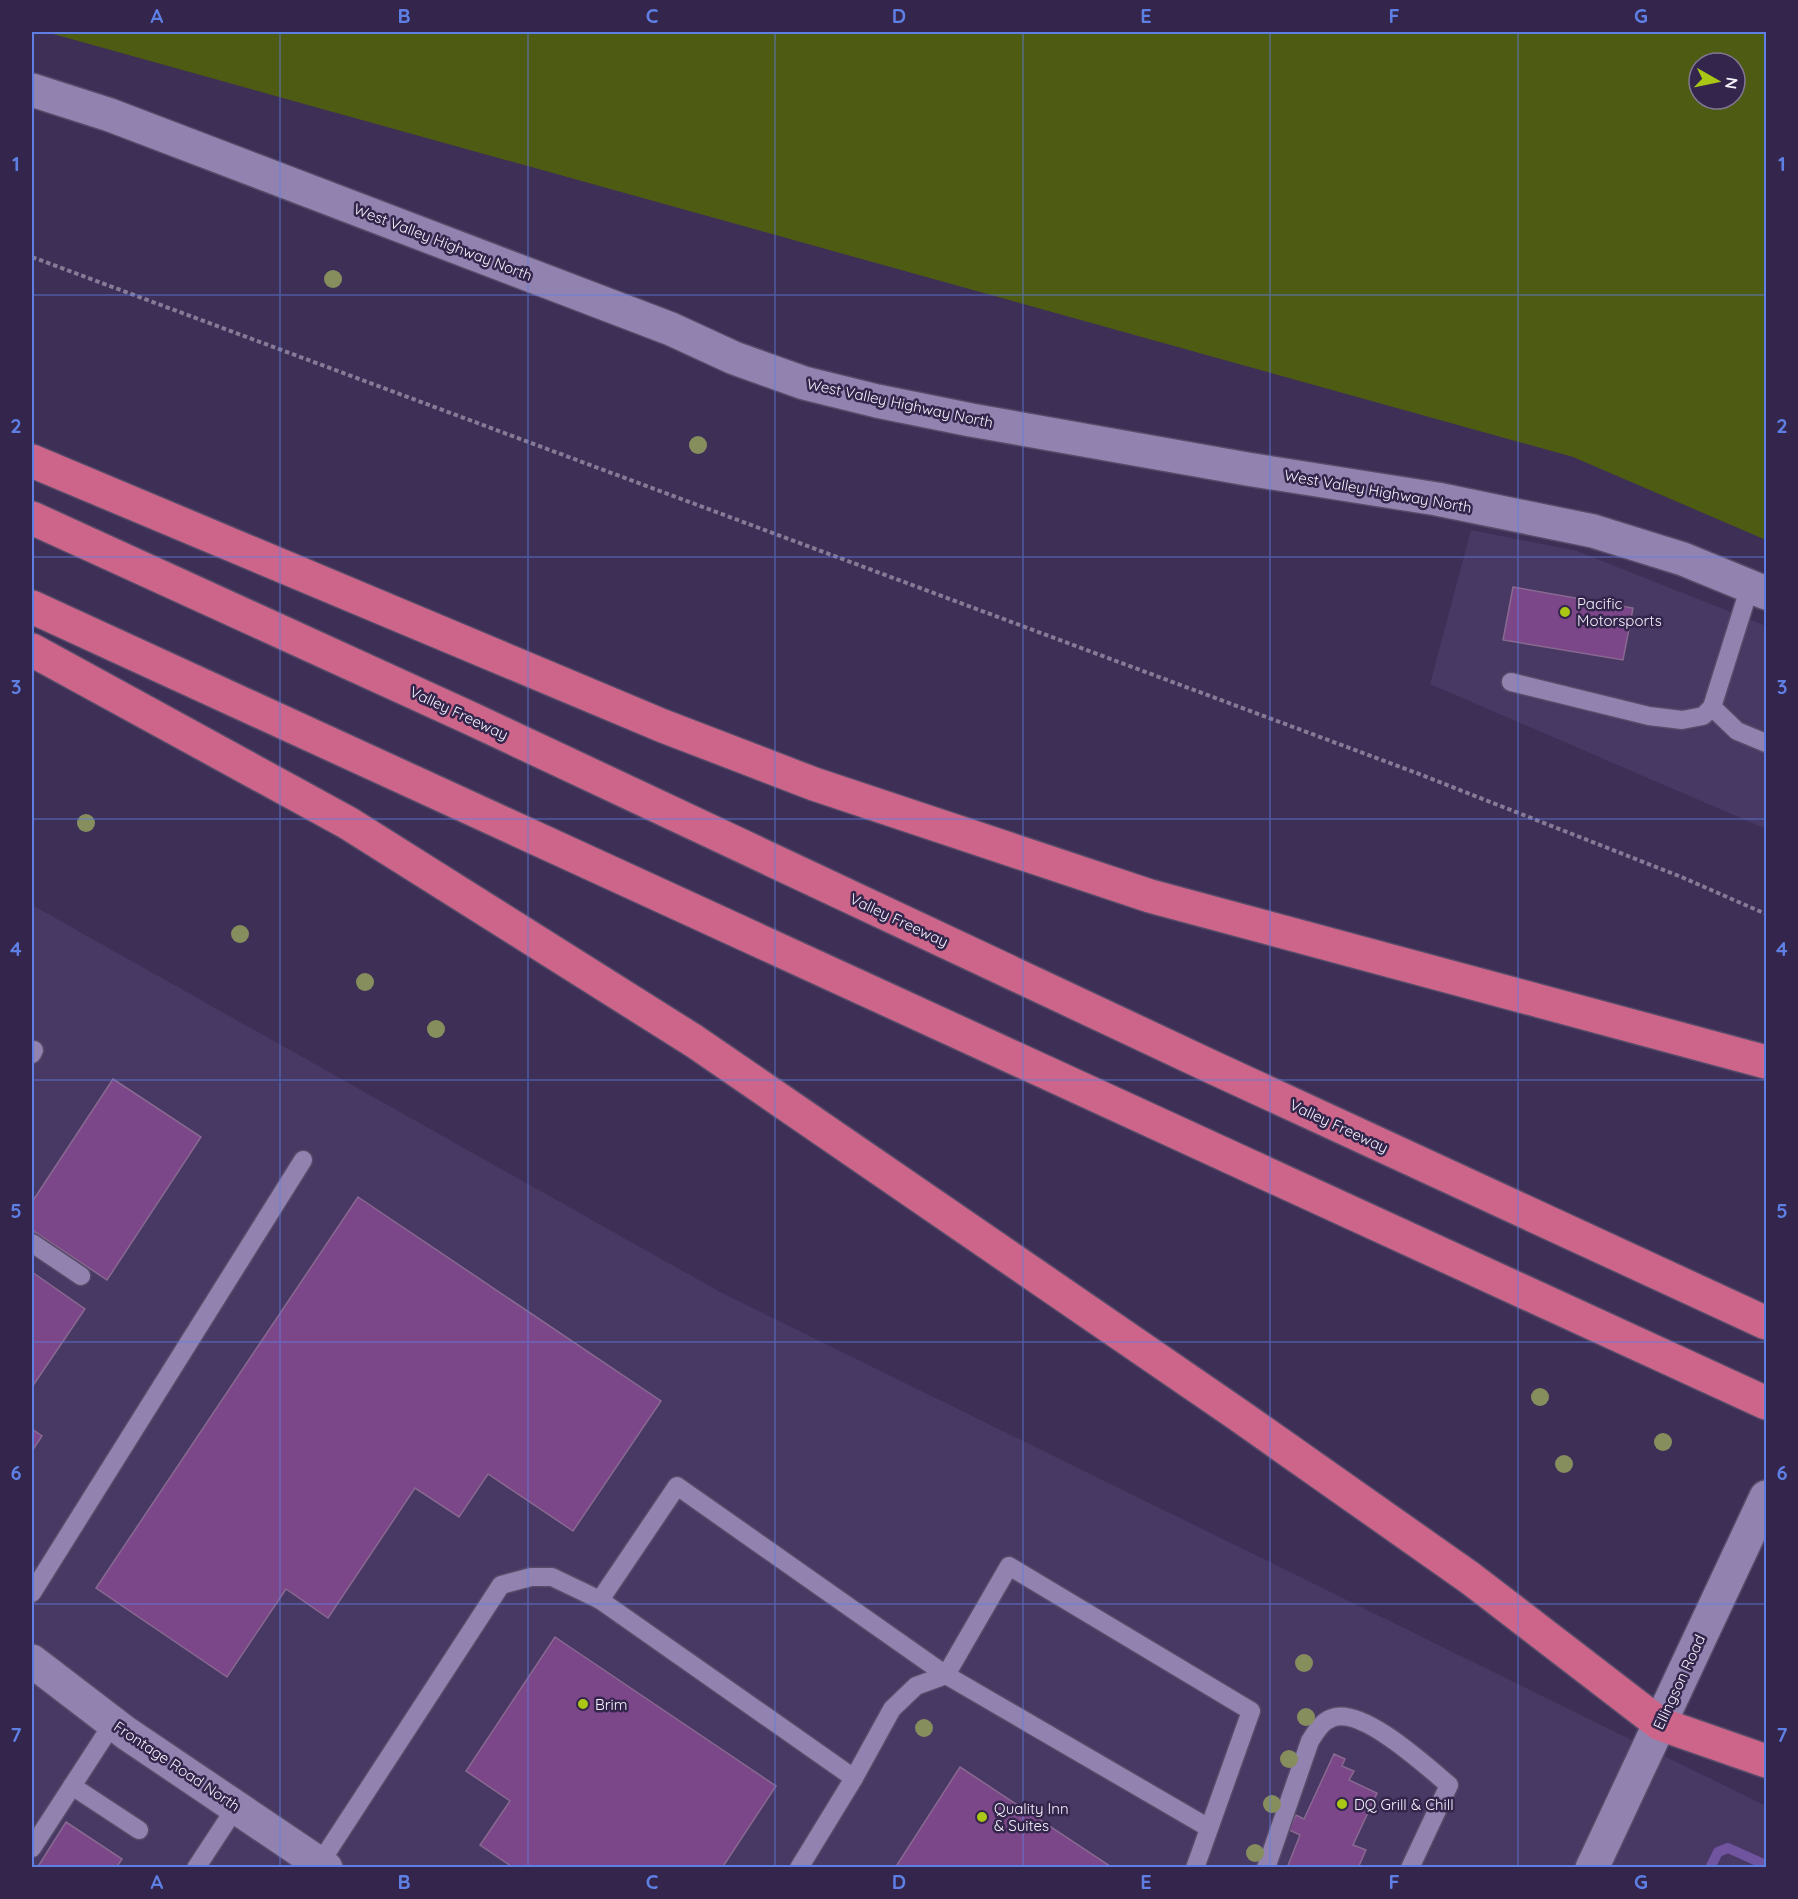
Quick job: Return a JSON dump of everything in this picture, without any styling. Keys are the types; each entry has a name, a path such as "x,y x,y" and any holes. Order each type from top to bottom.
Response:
{"highway":[{"path":"32,461 663,726 813,784 1150,896 1767,1062"},
{"name":"Valley Freeway","path":"32,518 472,719 1214,1068 1767,1323"},
{"path":"32,607 1767,1403"},
{"path":"32,650 348,823 693,1041 1227,1407 1460,1571 1660,1724 1767,1761"}],"main road":[{"name":"West Valley Highway North","path":"32,90 110,115 671,329 734,358 804,383 971,420 1247,469 1437,499 1583,529 1683,559 1758,590"},
{"name":"Ellingson Road","path":"1592,1868 1767,1497"},
{"name":"Frontage Road North","path":"32,1661 113,1723 323,1865"}],"lane":[{"path":"1511,682 1649,716 1682,720 1703,716 1712,707 1758,590"},
{"path":"1712,707 1737,731 1767,742"},
{"path":"32,1593 303,1160"},
{"path":"32,1243 81,1276"},
{"path":"600,1600 677,1486 946,1675 1209,1828"},
{"path":"799,1868 854,1778 892,1709 916,1686 946,1675 1009,1566 1251,1711 1195,1868"},
{"path":"323,1865 501,1585 531,1577 552,1577 600,1600 854,1778"},
{"path":"1266,1868 1310,1741 1321,1725 1333,1718 1347,1716 1379,1731 1406,1749 1449,1785 1410,1868"},
{"path":"32,1848 113,1723"},
{"path":"72,1786 139,1830"},
{"path":"196,1868 236,1807"}],"path":[{"path":"32,257 1414,772 1679,876 1767,914"}],"shaded area":[{"path":"1471,530 1577,551 1766,626 1766,829 1430,684"},
{"path":"32,905 720,1292 1766,1806 1766,1867 32,1867"}],"green space":[{"path":"46,32 1766,32 1766,540 1573,457"}],"building":[{"path":"1513,587 1633,608 1623,660 1503,640"},
{"path":"113,1079 201,1137 107,1280 32,1230 32,1202"},
{"path":"358,1197 661,1401 573,1531 488,1474 459,1517 415,1488 328,1618 286,1589 227,1677 96,1588"},
{"path":"32,1272 85,1309 32,1387"},
{"path":"32,1429 42,1436 32,1451"},
{"name":"Brim","path":"555,1637 776,1786 722,1868 514,1868 480,1845 510,1801 466,1771"},
{"name":"DQ Grill & Chill","path":"1334,1754 1345,1759 1342,1766 1354,1771 1349,1780 1377,1793 1353,1845 1366,1850 1358,1868 1287,1868 1300,1835 1289,1830 1296,1815 1304,1819"},
{"name":"Quality Inn & Suites","path":"960,1767 1113,1868 895,1868"},
{"path":"66,1822 122,1859 116,1868 37,1868"}],"waterway":[{"path":"1710,1868 1718,1852 1728,1848 1766,1865"}],"place":[{"name":"Pacific Motorsports","path":"1565,612"},
{"name":"Brim","path":"583,1704"},
{"name":"DQ Grill & Chill","path":"1342,1804"},
{"name":"Quality Inn & Suites","path":"982,1817"}]}
